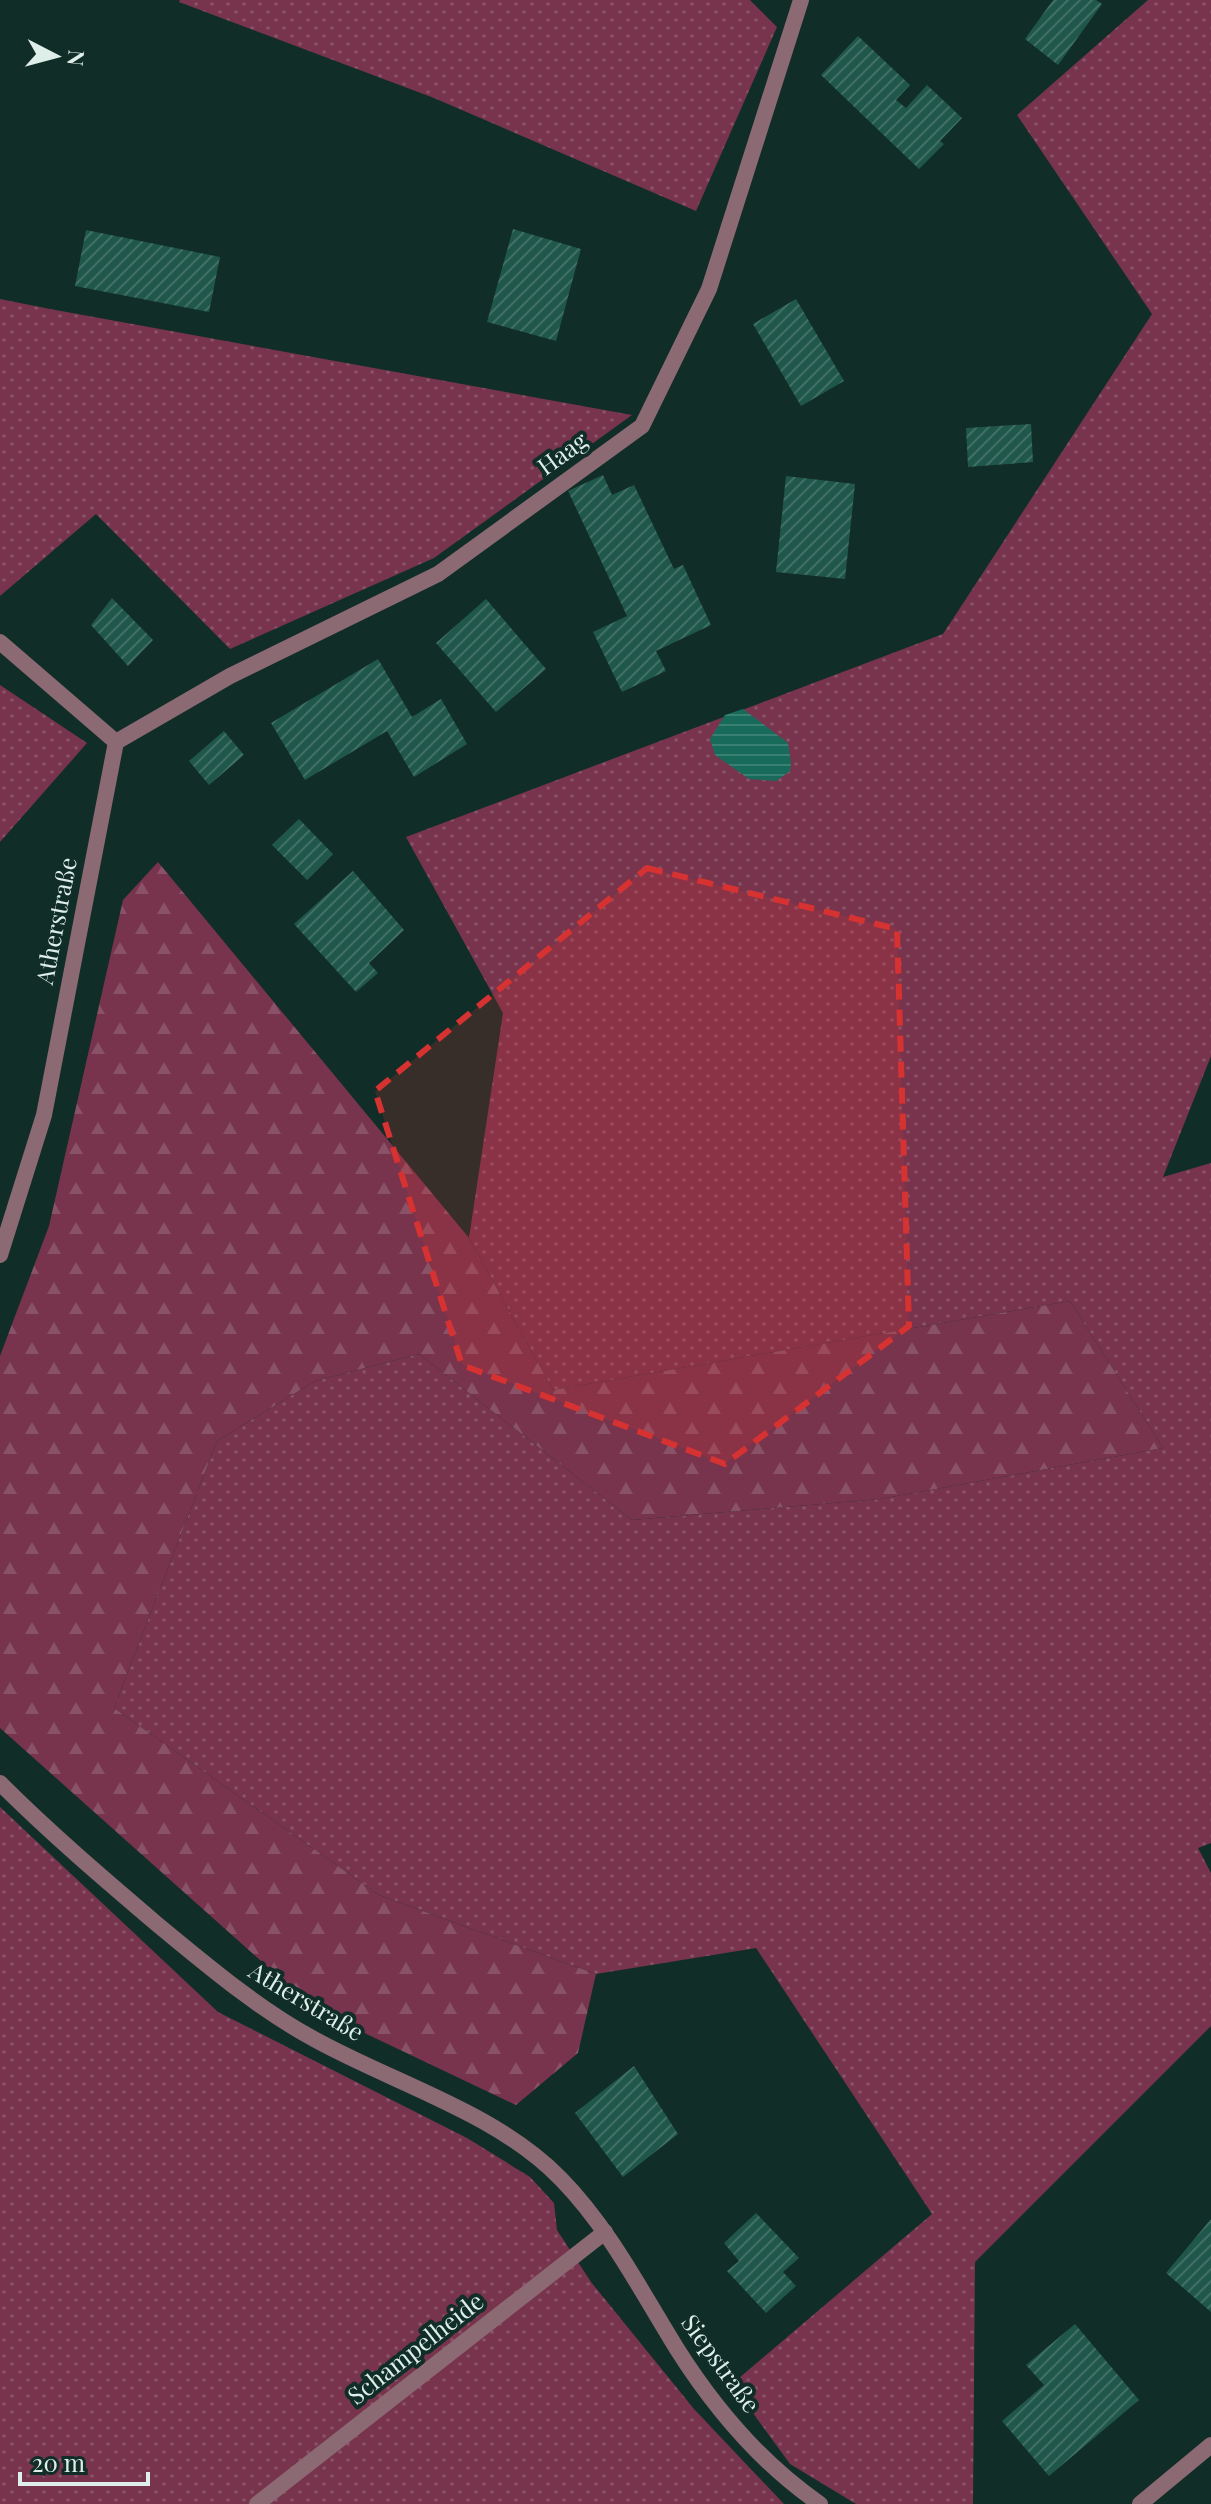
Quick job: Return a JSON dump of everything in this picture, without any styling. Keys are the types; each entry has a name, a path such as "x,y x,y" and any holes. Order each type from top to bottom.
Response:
{"street":[{"name":"Haag","path":"116,742 230,676 438,574 642,426 709,289 801,0"},
{"path":"1,645 116,742"},
{"name":"Atherstraße","path":"0,1255 44,1115 116,742"},
{"name":"Atherstraße","path":"0,1783 109,1884 229,1984 313,2039 505,2133 561,2178 605,2232"},
{"name":"Schampelheide","path":"257,2504 605,2232"},
{"name":"Siepstraße","path":"605,2232 680,2353 726,2418 789,2483 820,2504"},
{"path":"1140,2504 1211,2445"}],"highlighted area":[{"path":"647,868 897,929 909,1326 725,1464 462,1365 375,1091"}],"green space":[{"path":"180,0 750,0 777,27 696,211 434,98"},
{"path":"1148,0 1211,0 1211,1056 1163,1177 1211,1163 1211,1843 1198,1848 1211,1873 1211,2026 975,2262 973,2504 856,2504 790,2464 732,2384 932,2214 756,1948 596,1974 379,1895 114,1708 217,1441 315,1381 419,1354 632,1520 880,1499 1163,1448 1070,1301 553,1390 469,1238 503,1013 406,837 943,634 1152,314 1017,115"},
{"path":"0,299 632,415 434,558 230,649 96,514 0,596"},
{"path":"0,685 87,743 0,842"},
{"path":"158,862 469,1238 553,1390 1070,1301 1163,1448 880,1499 632,1520 419,1354 315,1381 217,1441 114,1708 379,1895 596,1974 578,2053 516,2105 316,2010 0,1728 0,1356 49,1226 123,900"},
{"path":"0,1807 218,2012 467,2138 530,2177 554,2203 557,2230 591,2282 694,2409 784,2504 0,2504"}],"shaded area":[{"path":"743,709 788,743 790,771 776,781 749,779 715,755 710,739 725,715"}],"building":[{"path":"1053,0 1096,0 1102,4 1058,65 1025,39"},
{"path":"858,36 910,85 896,100 906,108 927,85 962,118 940,141 944,144 919,169 821,75"},
{"path":"513,229 581,249 556,341 487,322"},
{"path":"86,230 220,257 209,312 75,286"},
{"path":"796,299 844,381 801,406 753,324"},
{"path":"1031,424 1033,462 968,467 966,428"},
{"path":"603,475 612,495 634,485 674,569 683,565 711,625 656,651 666,671 622,692 593,632 627,616 568,491"},
{"path":"786,476 855,484 845,579 776,572"},
{"path":"112,598 153,640 128,666 91,625"},
{"path":"486,599 546,669 496,712 436,643"},
{"path":"378,659 412,717 441,699 467,744 414,777 387,731 305,780 271,723"},
{"path":"224,731 244,755 209,785 189,761"},
{"path":"299,819 333,854 307,880 272,845"},
{"path":"353,871 404,930 369,963 378,973 356,992 294,924"},
{"path":"634,2066 678,2134 623,2177 575,2113"},
{"path":"756,2213 799,2258 783,2272 796,2286 766,2313 727,2271 739,2261 724,2243"},
{"path":"1211,2219 1211,2312 1166,2273"},
{"path":"1075,2324 1139,2400 1049,2476 1002,2421 1044,2385 1026,2365"}]}
